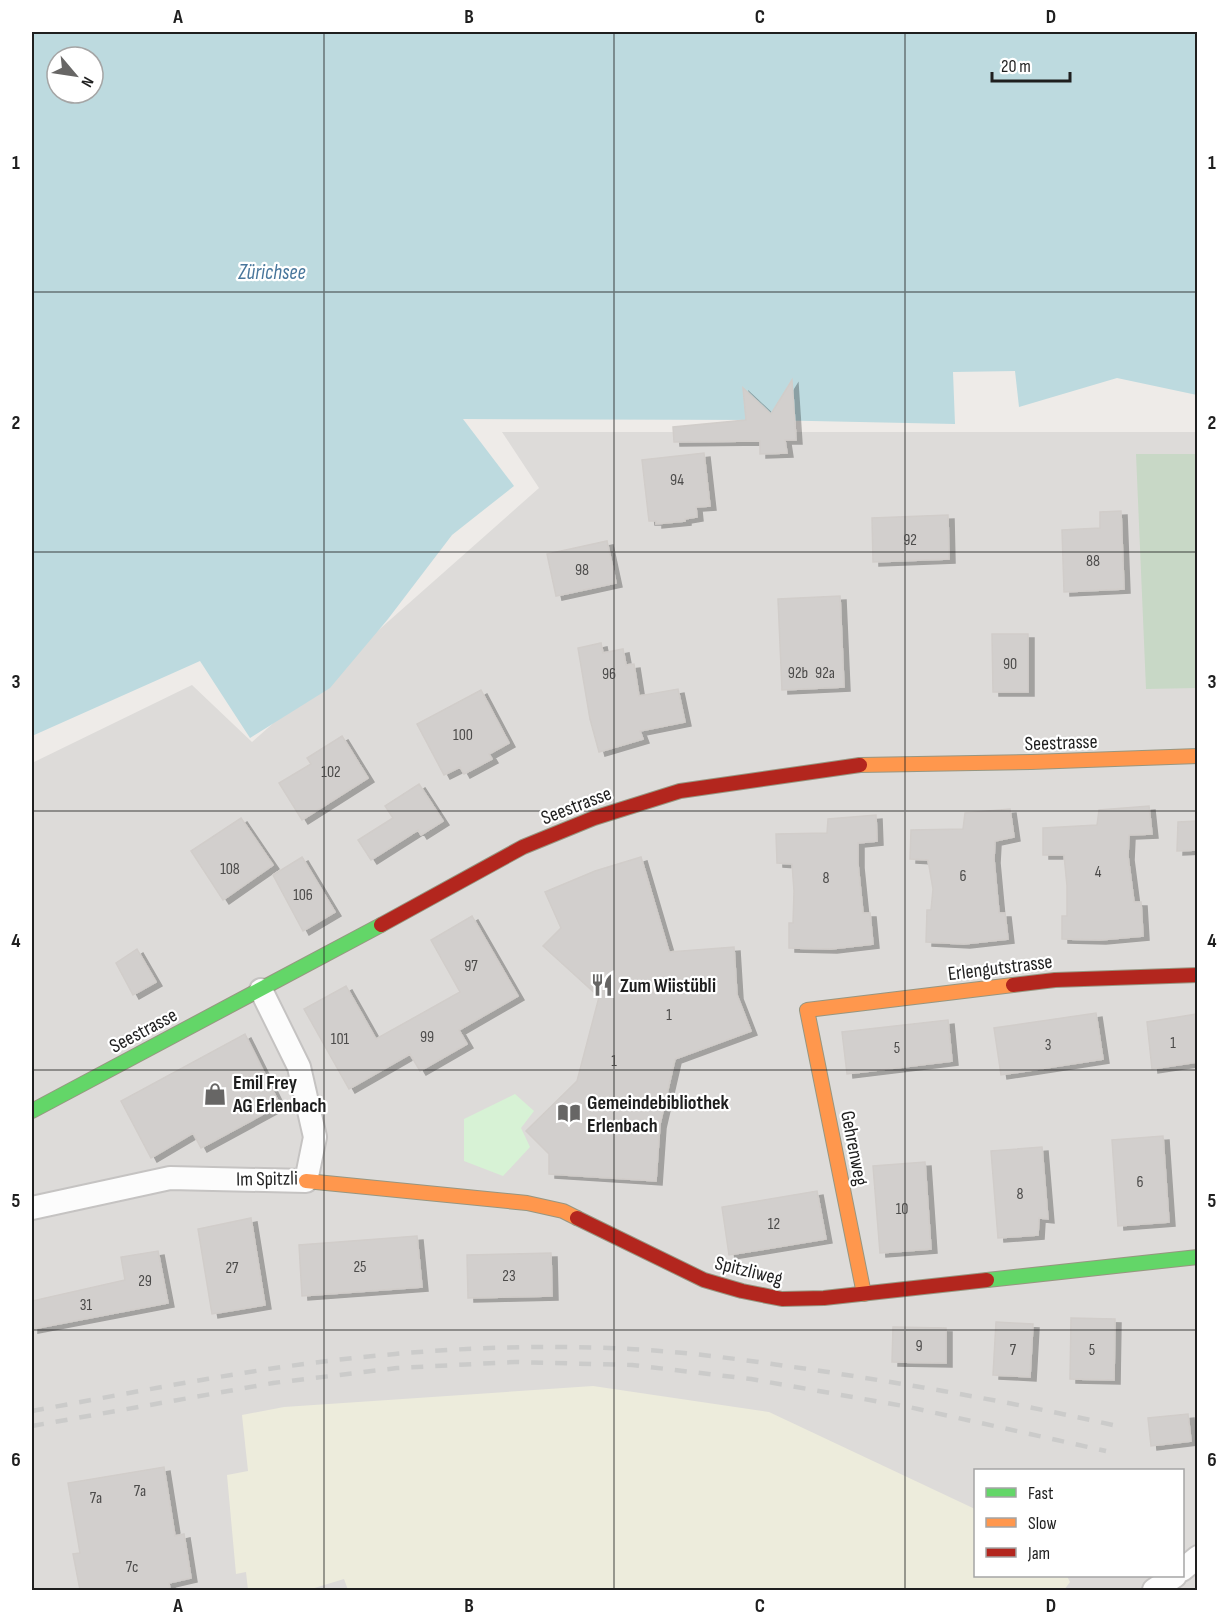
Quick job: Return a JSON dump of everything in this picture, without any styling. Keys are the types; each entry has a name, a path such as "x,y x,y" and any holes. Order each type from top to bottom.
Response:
{"street":[{"name":"Seestrasse","path":"32,1111 261,990 523,847 594,818 680,791 850,765 1197,756"},
{"name":"Erlengutstrasse","path":"807,1010 1055,980 1197,975"},
{"name":"Im Spitzli","path":"32,1208 170,1178 306,1181 315,1137 299,1067 261,990"},
{"name":"Gehrenweg","path":"807,1010 864,1294"},
{"name":"Spitzliweg","path":"306,1181 527,1203 563,1211 704,1280 782,1299 864,1294 1197,1257"},
{"path":"1184,1568 1197,1557"},
{"path":"1154,1590 1172,1577"}],"shaded area":[{"path":"502,432 1197,432 1197,1590 32,1590 32,763 192,685 252,742 539,488"},
{"path":"593,1386 769,1412 974,1509 974,1577 1068,1577 1070,1582 1064,1590 348,1590 344,1579 308,1590 248,1590 246,1572 236,1574 227,1475 248,1471 242,1415 284,1407"}],"green space":[{"path":"1136,454 1197,454 1197,688 1146,689"},
{"path":"515,1094 534,1111 521,1128 530,1147 503,1176 464,1161 464,1119"}],"water":[{"name":"Zürichsee","path":"32,32 1197,32 1197,395 1117,378 1019,407 1015,371 953,372 955,424 764,420 463,419 514,486 452,535 388,619 330,688 250,738 200,661 32,736"}],"building":[{"path":"792,380 796,440 785,440 787,453 760,454 760,441 674,442 673,427 746,420 743,388 771,414"},
{"path":"704,453 710,506 696,507 697,517 685,519 685,521 656,524 656,521 649,521 642,460"},
{"path":"1121,511 1124,589 1064,592 1062,530 1100,528 1100,512"},
{"path":"948,515 949,559 873,562 872,518"},
{"path":"607,541 616,583 556,596 547,554"},
{"path":"840,596 844,687 782,690 778,599"},
{"path":"992,634 1028,634 1028,692 993,692"},
{"path":"601,643 603,653 623,649 626,665 634,664 639,696 678,689 685,722 640,731 643,739 599,752 590,719 578,648"},
{"path":"481,690 509,743 489,754 492,759 464,774 460,767 444,775 417,724"},
{"path":"342,736 368,778 302,820 279,783 311,764 307,758"},
{"path":"419,784 443,821 421,835 418,830 371,860 358,840 393,818 385,806"},
{"path":"1149,806 1152,834 1129,835 1128,856 1134,902 1141,902 1143,936 1100,940 1062,939 1062,916 1067,916 1064,855 1043,855 1043,828 1097,825 1099,810"},
{"path":"1010,809 1014,837 995,841 994,859 999,913 1005,913 1008,939 964,944 926,942 927,910 931,910 933,889 928,860 910,859 911,830 963,829 965,813"},
{"path":"876,815 877,841 858,843 863,913 870,913 873,944 831,949 789,948 789,923 793,923 792,864 777,863 776,834 827,833 828,819"},
{"path":"241,818 273,865 223,900 191,851"},
{"path":"1197,821 1197,850 1177,851 1178,822"},
{"path":"302,857 335,912 303,931 273,875"},
{"path":"641,857 669,952 734,947 737,995 751,1031 675,1059 660,1124 656,1181 549,1174 549,1154 526,1131 577,1081 599,997 543,946 561,928 545,892 595,871"},
{"path":"472,916 518,996 459,1030 467,1044 420,1071 410,1054 349,1089 304,1009 346,986 376,1039 460,992 431,940"},
{"path":"137,949 156,982 133,995 116,963"},
{"path":"1096,1013 1103,1059 1001,1075 994,1028"},
{"path":"1197,1014 1197,1062 1152,1069 1147,1022"},
{"path":"948,1020 952,1061 847,1074 842,1032"},
{"path":"245,1034 280,1105 201,1148 193,1133 151,1158 121,1101"},
{"path":"1163,1136 1169,1222 1118,1226 1112,1140"},
{"path":"1042,1147 1048,1219 1039,1218 1038,1235 998,1238 991,1151"},
{"path":"925,1162 931,1249 880,1253 873,1166"},
{"path":"817,1191 826,1239 729,1255 722,1207"},
{"path":"251,1218 265,1305 212,1314 198,1229"},
{"path":"417,1236 422,1287 302,1296 299,1245"},
{"path":"158,1251 168,1303 32,1329 32,1301 125,1280 121,1257"},
{"path":"551,1253 552,1296 468,1298 467,1255"},
{"path":"1071,1318 1115,1319 1114,1380 1070,1379"},
{"path":"996,1322 1033,1324 1030,1377 993,1375"},
{"path":"893,1327 946,1328 946,1363 892,1362"},
{"path":"1188,1414 1191,1441 1151,1446 1148,1418"},
{"path":"164,1467 175,1536 184,1534 191,1578 169,1583 170,1590 80,1590 73,1554 80,1553 68,1483"}],"railway":[{"path":"32,1411 213,1378 349,1358 512,1347 571,1347 678,1352 797,1368 967,1395 1113,1425"},
{"path":"32,1426 273,1383 397,1368 515,1362 632,1365 751,1379 909,1407 1106,1451"}],"traffic: fast":[{"path":"32,1111 381,925"},
{"path":"987,1280 1198,1257"}],"traffic: slow":[{"path":"860,765 1198,756"},
{"path":"864,1294 807,1010 1013,985"},
{"path":"306,1181 527,1203 563,1211 577,1218"}],"traffic: jam":[{"path":"381,925 523,847 594,818 680,791 860,765"},
{"path":"1013,985 1055,980 1198,975"},
{"path":"577,1218 704,1280 782,1299 824,1298 987,1280"}],"place":[{"name":"Zum Wiistübli","path":"602,985"},
{"name":"Emil Frey AG Erlenbach","path":"215,1094"},
{"name":"Gemeindebibliothek Erlenbach","path":"569,1113"}]}
